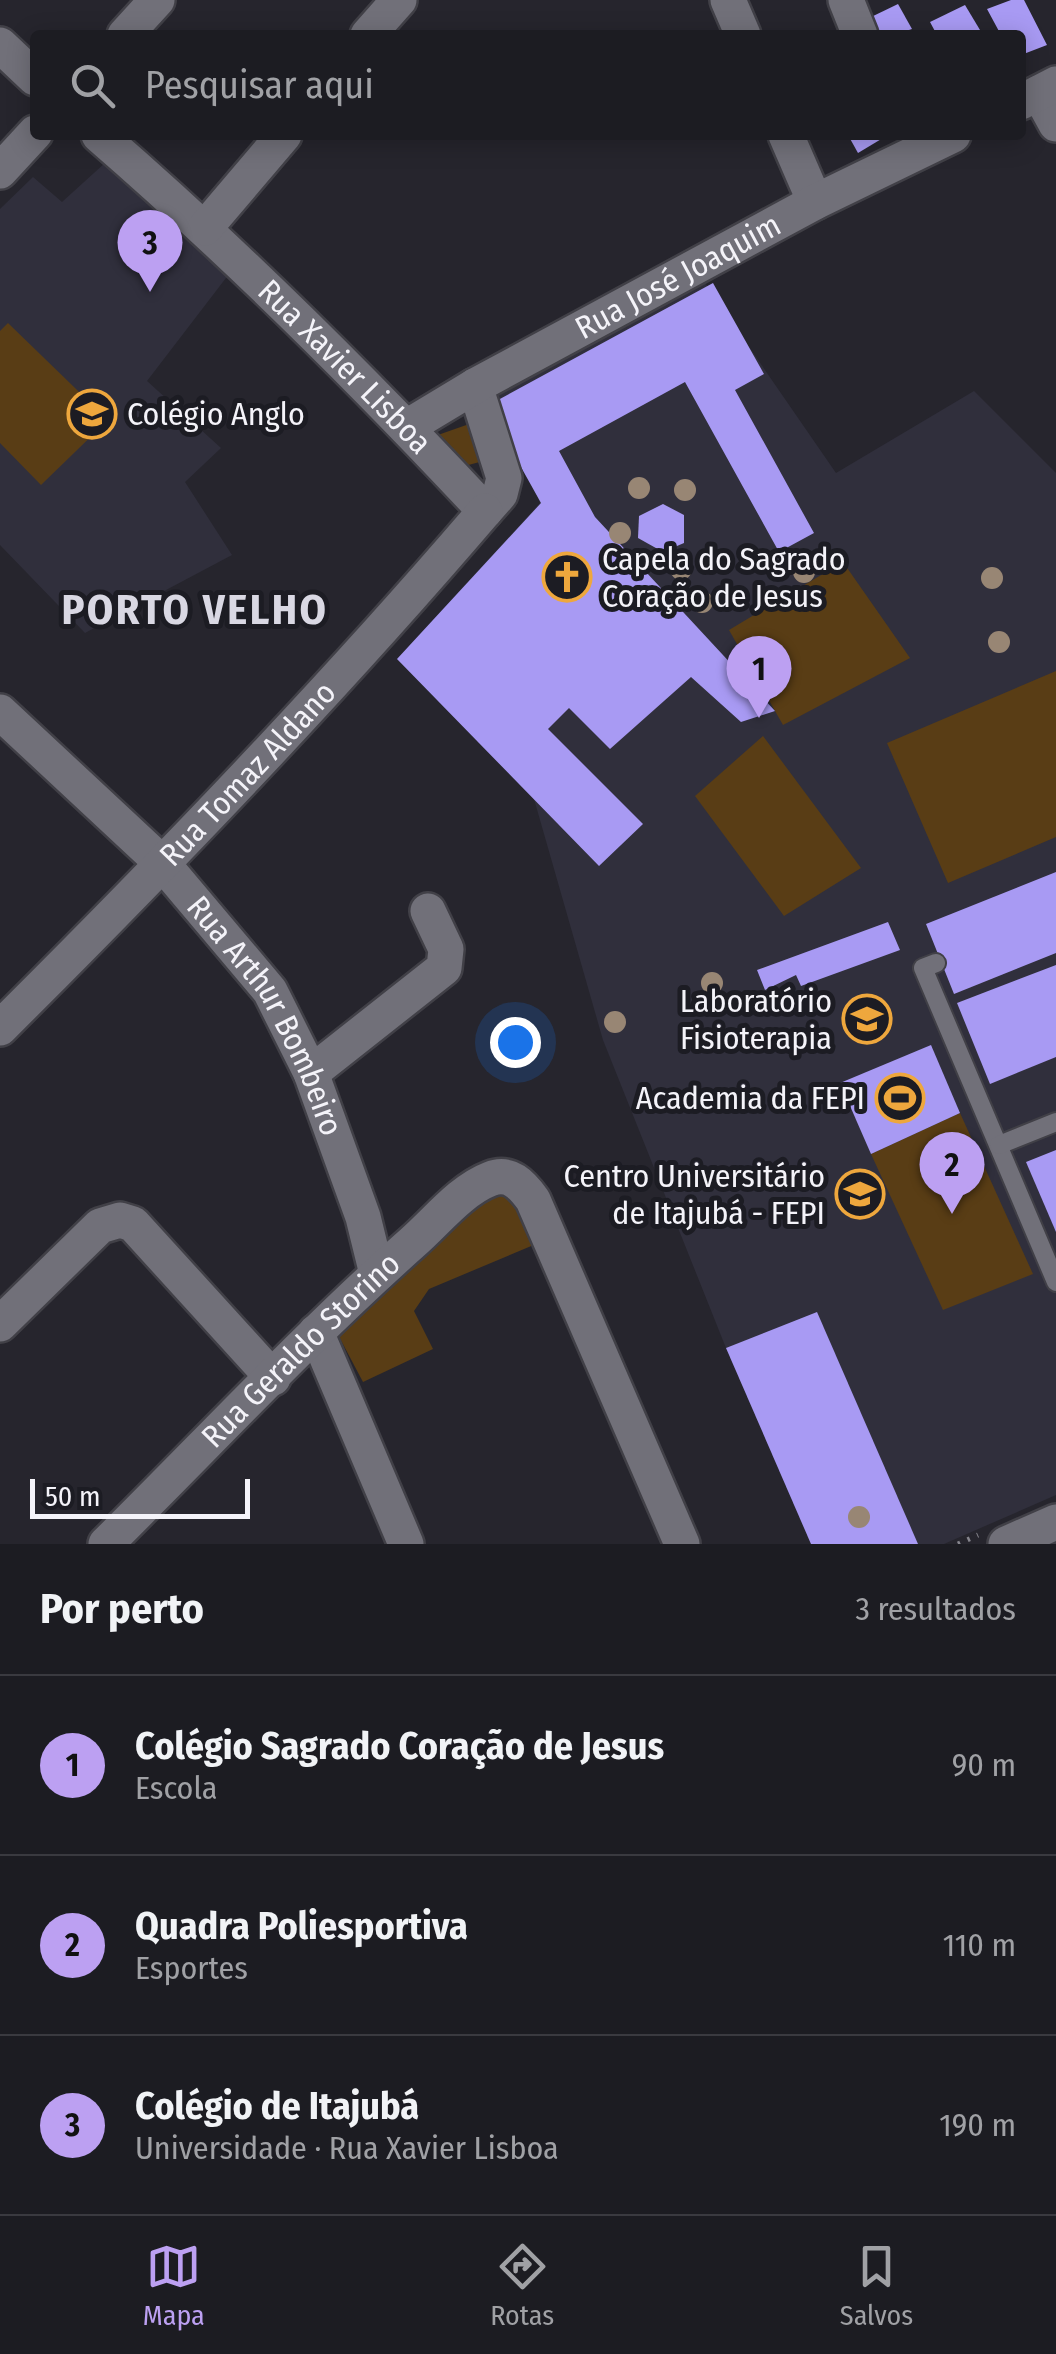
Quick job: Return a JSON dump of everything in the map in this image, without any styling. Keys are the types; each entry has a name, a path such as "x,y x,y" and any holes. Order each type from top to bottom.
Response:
{"street":[{"path":"130,30 157,0"},
{"path":"372,30 399,0"},
{"path":"728,0 741,30"},
{"path":"846,0 858,30"},
{"path":"0,45 30,73"},
{"path":"0,171 30,138"},
{"name":"Rua Xavier Lisboa","path":"105,140 206,228 485,510"},
{"path":"206,228 280,140"},
{"path":"788,140 815,202"},
{"name":"Rua José Joaquim","path":"407,427 475,386 815,202 907,145"},
{"path":"475,386 504,478 500,494 485,510"},
{"name":"Rua Tomaz Aldano","path":"0,1028 163,864 377,637 485,510"},
{"name":"Rua Arthur Bombeiro","path":"0,712 163,864 270,991 311,1074 363,1217 377,1274"},
{"path":"311,1074 444,968 446,949 428,911"},
{"name":"Rua Geraldo Storino","path":"106,1544 377,1274 473,1189 492,1177 510,1177 522,1184 533,1200 682,1544"},
{"path":"0,1324 100,1226 120,1220 133,1224 274,1378"},
{"path":"316,1332 406,1544"},
{"path":"1006,1544 1056,1522"}],"lane":[{"path":"936,963 923,968 973,1065 998,1145 1056,1282"},
{"path":"998,1145 1056,1122"}],"shaded area":[{"name":"Colégio Anglo","path":"105,163 229,274 147,381 221,448 185,482 232,555 85,633 0,545 0,209 33,177 62,202"},
{"path":"705,283 836,473 974,391 1056,473 1056,1495 944,1544 811,1544 726,1348 603,1040 528,778 397,659 540,503 494,392"},
{"path":"8,323 108,420 41,485 0,443 0,331"},
{"path":"472,423 487,460 461,467 435,436"},
{"path":"843,562 910,658 783,725 729,630"},
{"path":"1056,671 1056,837 948,883 887,743"},
{"path":"763,736 861,868 784,916 695,796"},
{"path":"960,1113 1033,1274 943,1310 871,1154"},
{"path":"491,1191 515,1195 536,1244 429,1289 414,1311 433,1349 363,1382 336,1331"}],"building":[{"path":"1011,0 1024,0 1047,45 1026,53 1026,30 998,30 987,9"},
{"path":"898,4 912,29 871,30 867,19"},
{"path":"965,5 980,30 934,30 930,22"},
{"path":"851,140 880,140 858,153"},
{"path":"713,283 764,374 735,390 814,533 779,552 685,382 559,451 595,517 775,711 741,722 691,677 610,749 569,708 548,729 643,824 599,866 397,659 541,503 487,406"},
{"path":"663,504 684,515 684,543 663,552 638,538 639,516"},
{"path":"1056,872 1056,953 954,994 926,924"},
{"path":"888,922 900,950 801,986 796,975 765,990 757,970"},
{"path":"1056,965 1056,1057 990,1084 957,1003"},
{"name":"Academia da FEPI","path":"931,1045 960,1113 871,1154 840,1083"},
{"path":"1056,1150 1056,1232 1026,1162"},
{"path":"817,1312 918,1544 811,1544 726,1348"}],"place":[{"name":"Colégio de Itajubá","path":"150,292"},
{"name":"Colégio Anglo","path":"92,414"},
{"name":"Capela do Sagrado Coração de Jesus","path":"567,577"},
{"name":"Colégio Sagrado Coração de Jesus","path":"759,718"},
{"name":"Laboratório Fisioterapia","path":"867,1019"},
{"name":"Academia da FEPI","path":"900,1098"},
{"name":"Centro Universitário de Itajubá - FEPI","path":"860,1194"},
{"name":"Quadra Poliesportiva","path":"952,1214"}],"district":[{"name":"PORTO VELHO","path":"195,609"}]}
